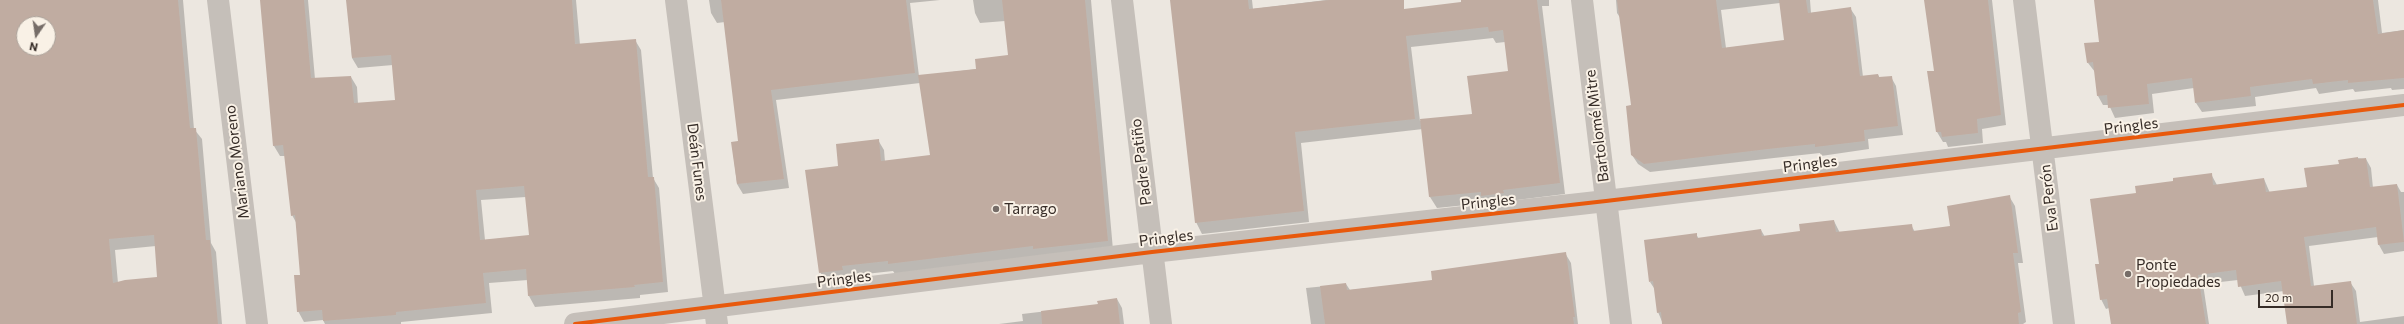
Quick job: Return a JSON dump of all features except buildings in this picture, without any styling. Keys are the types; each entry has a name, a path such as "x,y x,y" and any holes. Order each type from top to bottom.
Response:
{"street":[{"name":"Mariano Moreno","path":"218,0 257,324"},
{"name":"Deán Funes","path":"676,0 716,316"},
{"name":"Padre Patiño","path":"1122,0 1161,324"},
{"name":"Bartolomé Mitre","path":"1582,0 1621,324"},
{"name":"Eva Perón","path":"2024,0 2064,324"},
{"name":"Pringles","path":"575,324 716,316 1152,252 1606,201 2404,105"}],"cycle path":[{"path":"575,324 1152,252 1606,201 2404,105"}],"place":[{"name":"Tarrago","path":"996,209"},
{"name":"Ponte Propiedades","path":"2128,274"}]}
